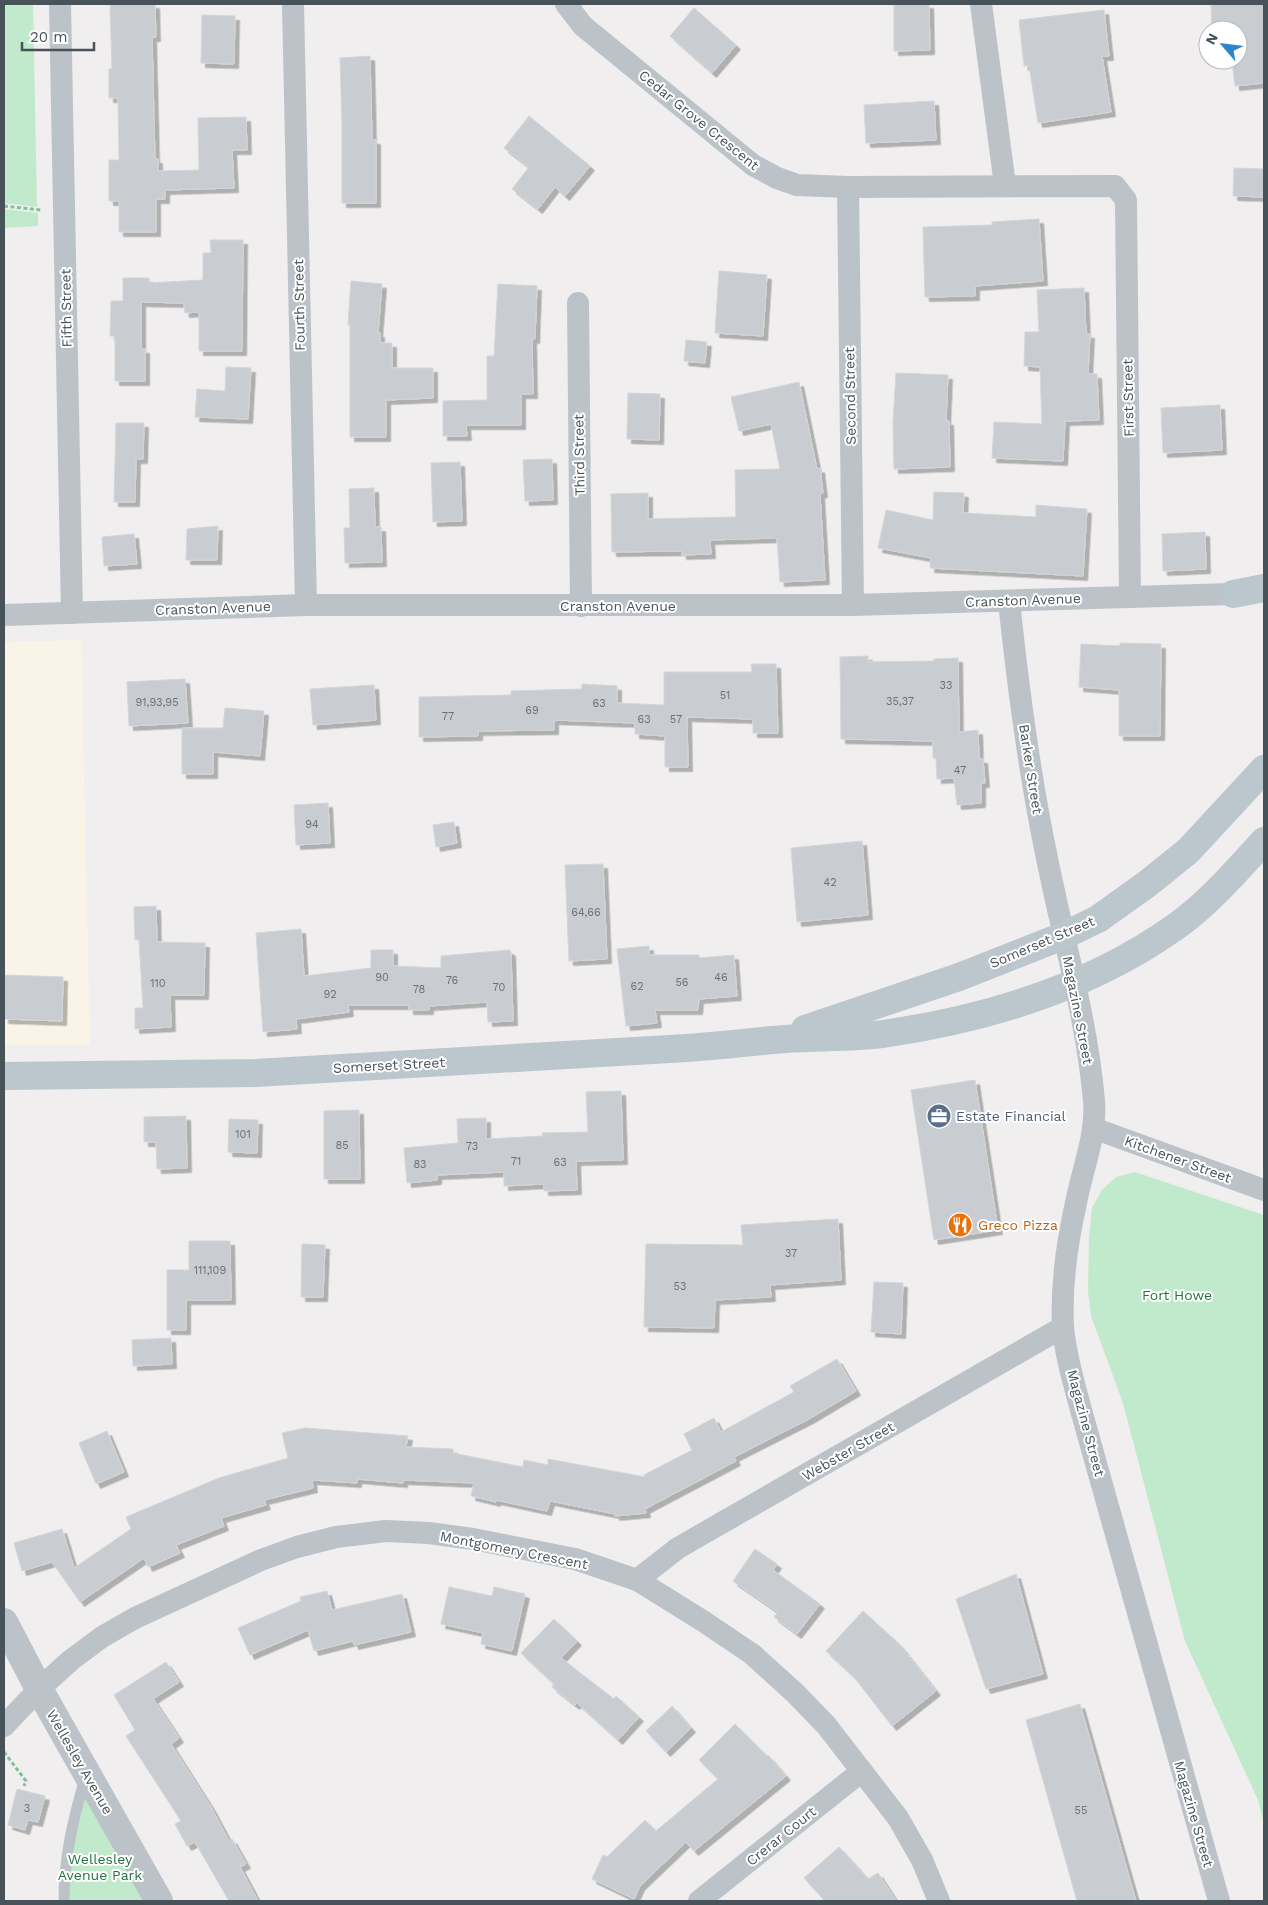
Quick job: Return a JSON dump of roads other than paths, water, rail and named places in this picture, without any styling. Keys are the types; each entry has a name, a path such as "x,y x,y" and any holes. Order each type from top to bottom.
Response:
{"main road":[{"path":"1233,594 1264,588"},
{"name":"Somerset Street","path":"773,1040 959,977 1063,936 1098,919 1147,884 1188,851 1264,769"},
{"name":"Somerset Street","path":"4,1076 255,1073 677,1049 773,1040 881,1034 964,1019 1074,984 1130,955 1179,925 1221,887 1264,841"}],"street":[{"name":"Fifth Street","path":"60,4 72,613"},
{"name":"Fourth Street","path":"293,4 306,605"},
{"name":"Cedar Grove Crescent","path":"566,4 584,26 753,166 777,178 797,185 848,187 1115,186 1126,200"},
{"path":"981,4 1006,185"},
{"name":"Second Street","path":"848,187 853,605"},
{"name":"First Street","path":"1126,200 1130,597"},
{"name":"Third Street","path":"578,304 581,606"},
{"name":"Cranston Avenue","path":"4,615 306,605 853,605 1233,594"},
{"name":"Barker Street","path":"1010,601 1025,738 1046,856 1063,936"},
{"name":"Magazine Street","path":"1063,936 1086,1043 1094,1104 1093,1128 1069,1237 1065,1264 1064,1327 1070,1368 1219,1901"},
{"name":"Kitchener Street","path":"1093,1128 1264,1190"},
{"name":"Webster Street","path":"637,1580 678,1548 1064,1327"},
{"name":"Montgomery Crescent","path":"4,1726 39,1689 71,1660 102,1637 135,1618 261,1560 297,1547 336,1537 386,1531 429,1533 473,1539 575,1559 637,1580 752,1654 795,1693 826,1725 862,1770 898,1818 922,1860 940,1901"},
{"name":"Wellesley Avenue","path":"4,1622 39,1689 158,1901"},
{"name":"Crerar Court","path":"699,1901 862,1770"}],"lane":[{"path":"64,1901 66,1852 73,1817 87,1773"}],"place":[{"name":"Estate Financial","path":"939,1116"},
{"name":"Greco Pizza","path":"960,1225"}],"park label":[{"name":"Fort Howe","path":"1177,1295"},
{"name":"Wellesley Avenue Park","path":"100,1868"}]}
